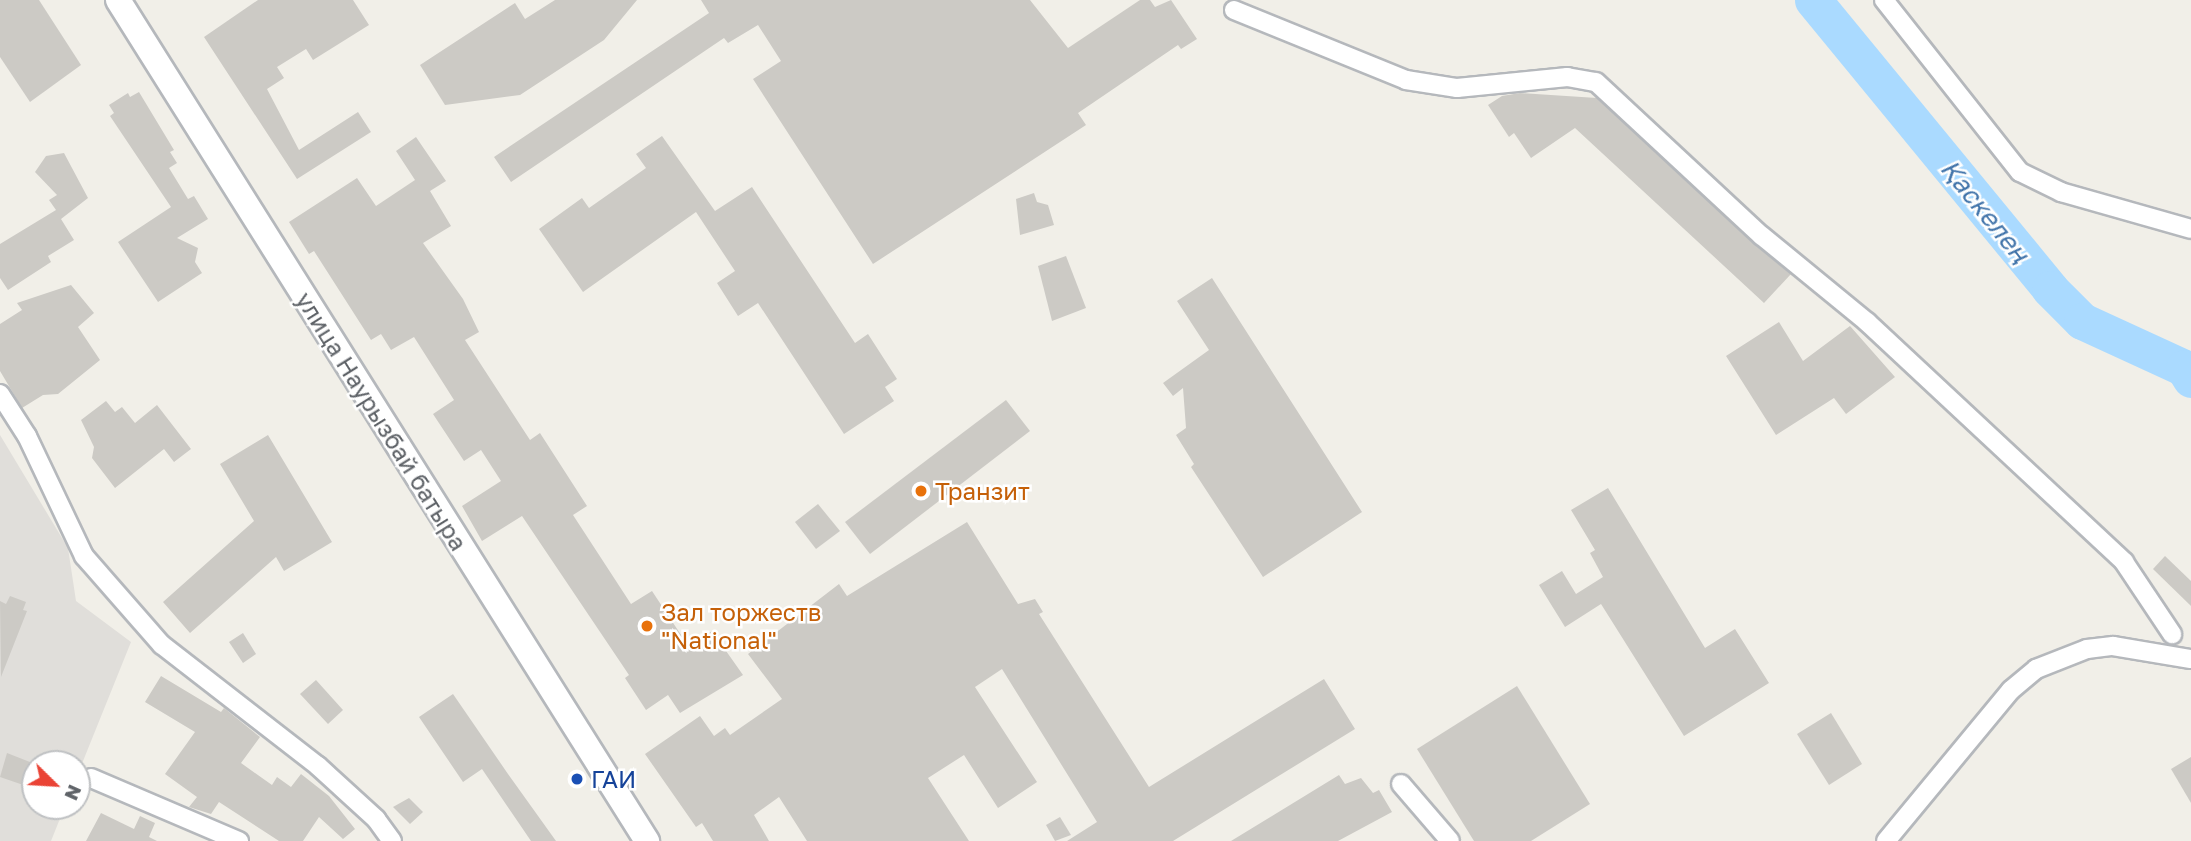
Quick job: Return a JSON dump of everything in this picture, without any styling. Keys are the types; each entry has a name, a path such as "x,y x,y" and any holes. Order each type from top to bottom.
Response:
{"main road":[{"name":"улица Наурызбай батыра","path":"118,0 647,841"}],"street":[{"path":"1884,0 2020,172 2061,192 2191,229"},
{"path":"1234,10 1406,80 1457,88 1567,77 1596,82 1762,236 1867,322 2124,562 2172,634"},
{"path":"0,394 27,436 84,556 162,645 318,766 376,819 392,841"},
{"path":"1886,841 2011,691 2036,669 2087,649 2113,646 2191,659"},
{"path":"91,779 239,841"},
{"path":"1401,784 1450,841"}],"shaded area":[{"path":"0,435 68,548 76,601 131,642 87,750 21,750 21,820 59,820 51,841 0,841"}],"building":[{"path":"0,0 39,0 81,65 30,102 0,57"},
{"path":"258,0 353,0 369,25 313,60 306,49 277,67 284,78 267,89 299,150 358,112 371,132 297,179 204,37"},
{"path":"555,0 637,0 604,40 520,95 445,105 420,65 515,3 525,19"},
{"path":"701,0 1030,0 1068,48 1140,0 1150,0 1155,7 1171,0 1197,39 1181,49 1178,45 1078,113 1086,125 873,264 753,79 781,61 758,25 728,43 724,38 511,182 494,157 709,13"},
{"path":"139,92 174,150 170,152 177,163 169,168 188,199 194,196 208,219 177,238 198,248 195,262 202,273 158,302 118,242 171,207 110,116 114,113 109,105 128,93 130,97"},
{"path":"1520,93 1597,98 1791,274 1764,303 1575,128 1531,158 1514,133 1509,137 1488,105 1502,96"},
{"path":"662,136 715,211 752,187 855,343 868,334 897,379 885,387 894,401 844,434 758,303 738,316 717,283 735,271 696,212 583,292 539,229 582,198 589,208 646,168 636,154"},
{"path":"416,137 446,181 430,191 451,226 423,243 463,299 479,332 465,340 530,440 540,433 587,506 573,515 631,604 652,591 689,647 712,631 743,675 680,713 668,695 646,710 625,678 629,675 522,516 482,541 462,506 501,481 481,450 464,461 433,414 454,400 414,337 391,350 381,334 371,340 314,251 309,254 289,222 357,178 376,206 415,180 396,151"},
{"path":"64,153 88,198 61,219 74,240 48,256 51,262 8,290 0,278 0,244 56,210 49,200 57,195 35,172 46,156"},
{"path":"1034,193 1037,202 1048,205 1054,225 1020,235 1016,199"},
{"path":"1066,256 1086,308 1052,321 1038,266"},
{"path":"1212,278 1362,512 1263,577 1191,467 1194,464 1176,435 1186,428 1183,388 1173,396 1163,383 1209,350 1177,301"},
{"path":"71,285 94,313 78,327 100,360 58,394 43,395 22,408 0,371 0,324 22,310 17,303"},
{"path":"1779,322 1803,361 1850,326 1895,377 1846,414 1834,398 1776,435 1726,356"},
{"path":"1006,400 1030,431 870,554 845,522"},
{"path":"106,401 115,412 122,407 135,423 157,405 191,449 174,462 164,449 115,488 92,458 94,447 81,420"},
{"path":"268,435 332,542 284,571 276,557 190,633 163,602 254,521 220,464"},
{"path":"1608,488 1705,648 1735,629 1769,683 1684,736 1601,604 1565,627 1539,585 1562,571 1576,594 1603,577 1590,553 1595,550 1571,510"},
{"path":"818,504 840,531 816,549 795,522"},
{"path":"967,522 1018,604 1035,599 1043,612 1039,614 1149,787 1324,679 1355,729 1173,841 1067,841 1097,822 1002,669 975,687 1037,782 998,808 964,755 928,778 969,841 807,841 779,797 754,815 769,841 713,841 702,823 696,827 645,754 700,716 714,736 725,728 730,735 782,699 748,654 839,584 847,596"},
{"path":"2165,556 2191,581 2191,606 2153,569"},
{"path":"10,596 26,602 23,610 27,611 1,677 0,601 6,604"},
{"path":"243,633 256,654 243,663 229,642"},
{"path":"161,676 221,712 224,708 260,737 241,763 272,785 277,777 291,787 301,774 329,796 355,829 343,839 319,817 303,841 279,841 219,802 211,814 189,807 197,797 165,774 195,732 145,702"},
{"path":"316,680 343,710 328,724 300,694"},
{"path":"1517,686 1590,804 1531,841 1474,841 1417,749"},
{"path":"453,694 556,841 531,841 482,769 463,782 419,717"},
{"path":"1831,713 1862,764 1829,785 1797,734"},
{"path":"7,753 21,758 21,784 0,777"},
{"path":"2191,757 2191,803 2171,769"},
{"path":"1339,775 1345,784 1361,778 1373,793 1379,790 1392,812 1338,841 1231,841"},
{"path":"409,798 423,812 410,824 393,807"},
{"path":"101,813 134,829 140,816 155,823 149,837 157,841 86,841"},
{"path":"1060,817 1071,835 1055,841 1046,825"}],"waterway":[{"name":"Қаскелең","path":"1813,0 2050,289 2082,321 2184,368 2191,379"}],"place":[{"name":"Транзит","path":"921,491"},
{"name":"Зал торжеств \"National\"","path":"647,626"},
{"name":"ГАИ","path":"577,779"}]}
